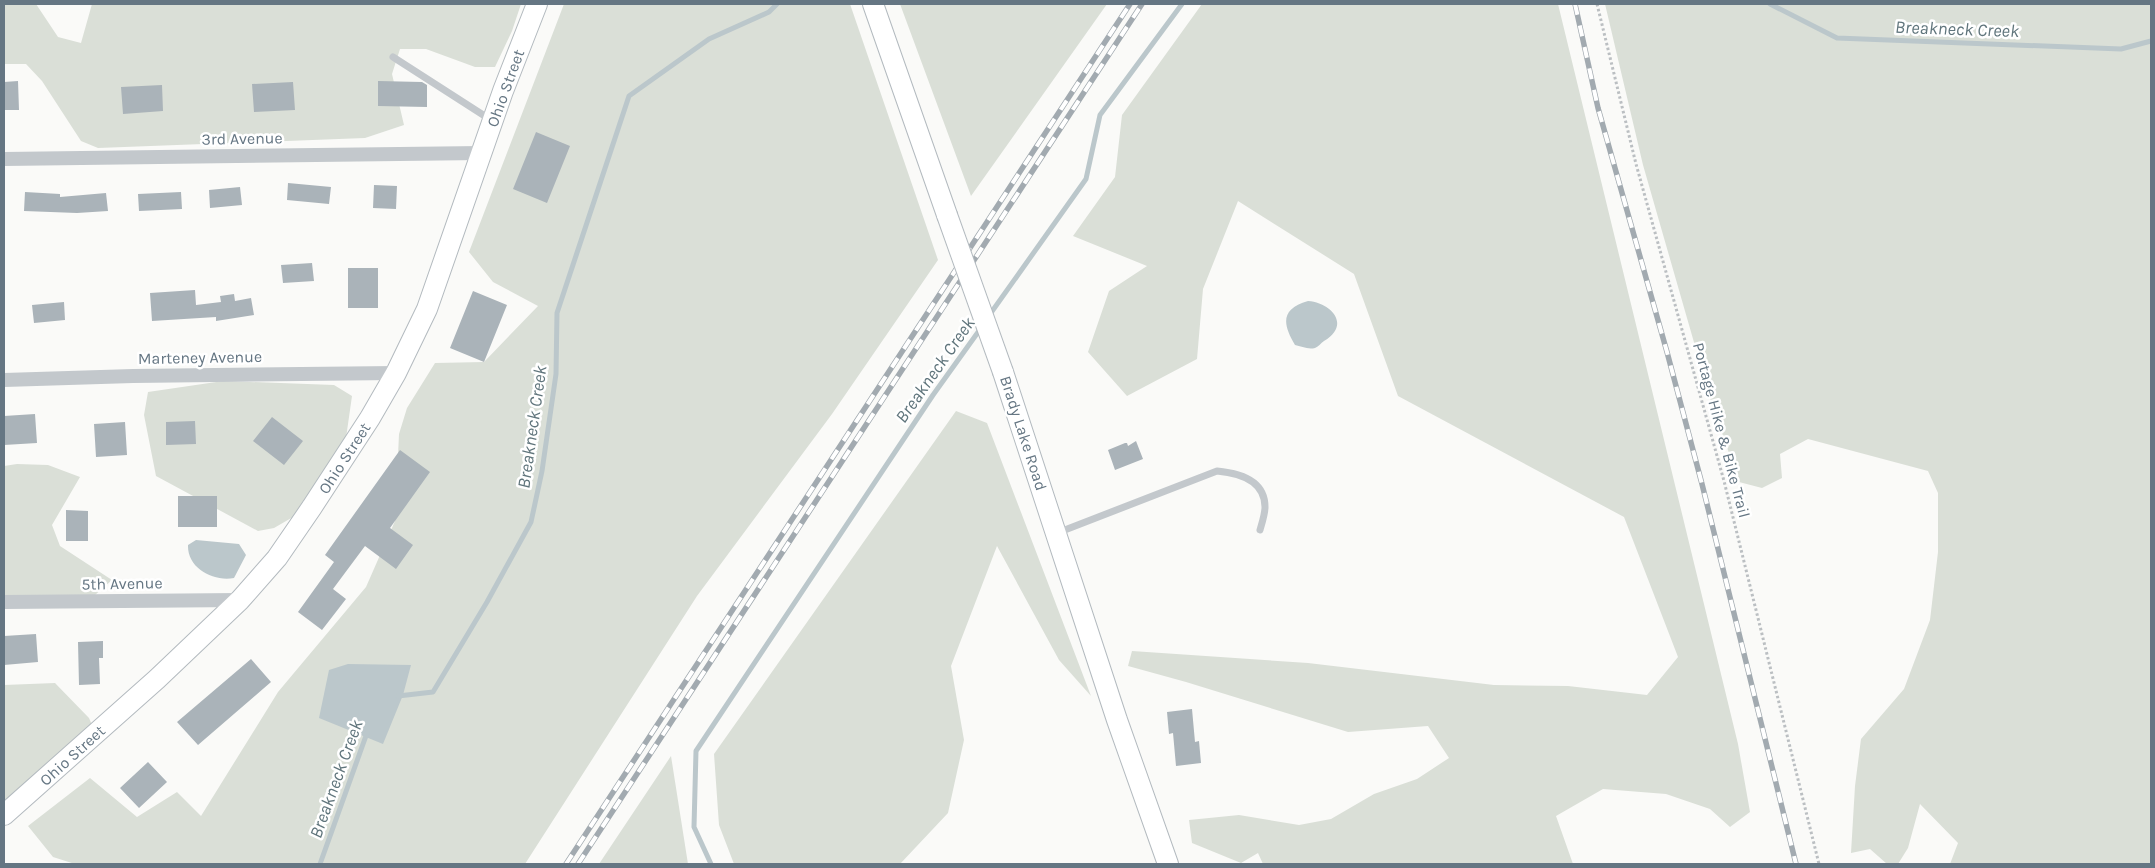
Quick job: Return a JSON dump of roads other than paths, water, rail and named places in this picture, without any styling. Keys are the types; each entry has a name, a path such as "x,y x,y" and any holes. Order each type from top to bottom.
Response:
{"street":[{"name":"Ohio Street","path":"4,815 157,679 240,600 277,558 312,508 370,418 396,373 426,309 537,4"},
{"name":"Brady Lake Road","path":"873,4 1003,372 1162,860"},
{"name":"3rd Avenue","path":"4,159 482,153"},
{"name":"Marteney Avenue","path":"4,380 133,376 396,373"},
{"name":"5th Avenue","path":"4,602 240,600"}],"lane":[{"path":"393,57 493,122"},
{"path":"1057,533 1217,471 1232,472 1249,478 1261,490 1265,506 1260,530"}],"waterway":[{"name":"Breakneck Creek","path":"398,696 433,692 487,602 531,522 542,471 556,374 557,313 629,96 709,39 769,12 777,4"},
{"name":"Breakneck Creek","path":"988,317 1086,179 1100,115 1182,4"},
{"name":"Breakneck Creek","path":"1770,4 1837,38 2121,49 2151,41"},
{"name":"Breakneck Creek","path":"711,864 694,827 696,751 933,395 981,328"},
{"name":"Breakneck Creek","path":"320,864 367,733"}],"railway":[{"path":"566,864 1130,4"},
{"path":"578,864 1142,4"},
{"path":"1575,4 1598,108 1702,484 1796,864"}]}
